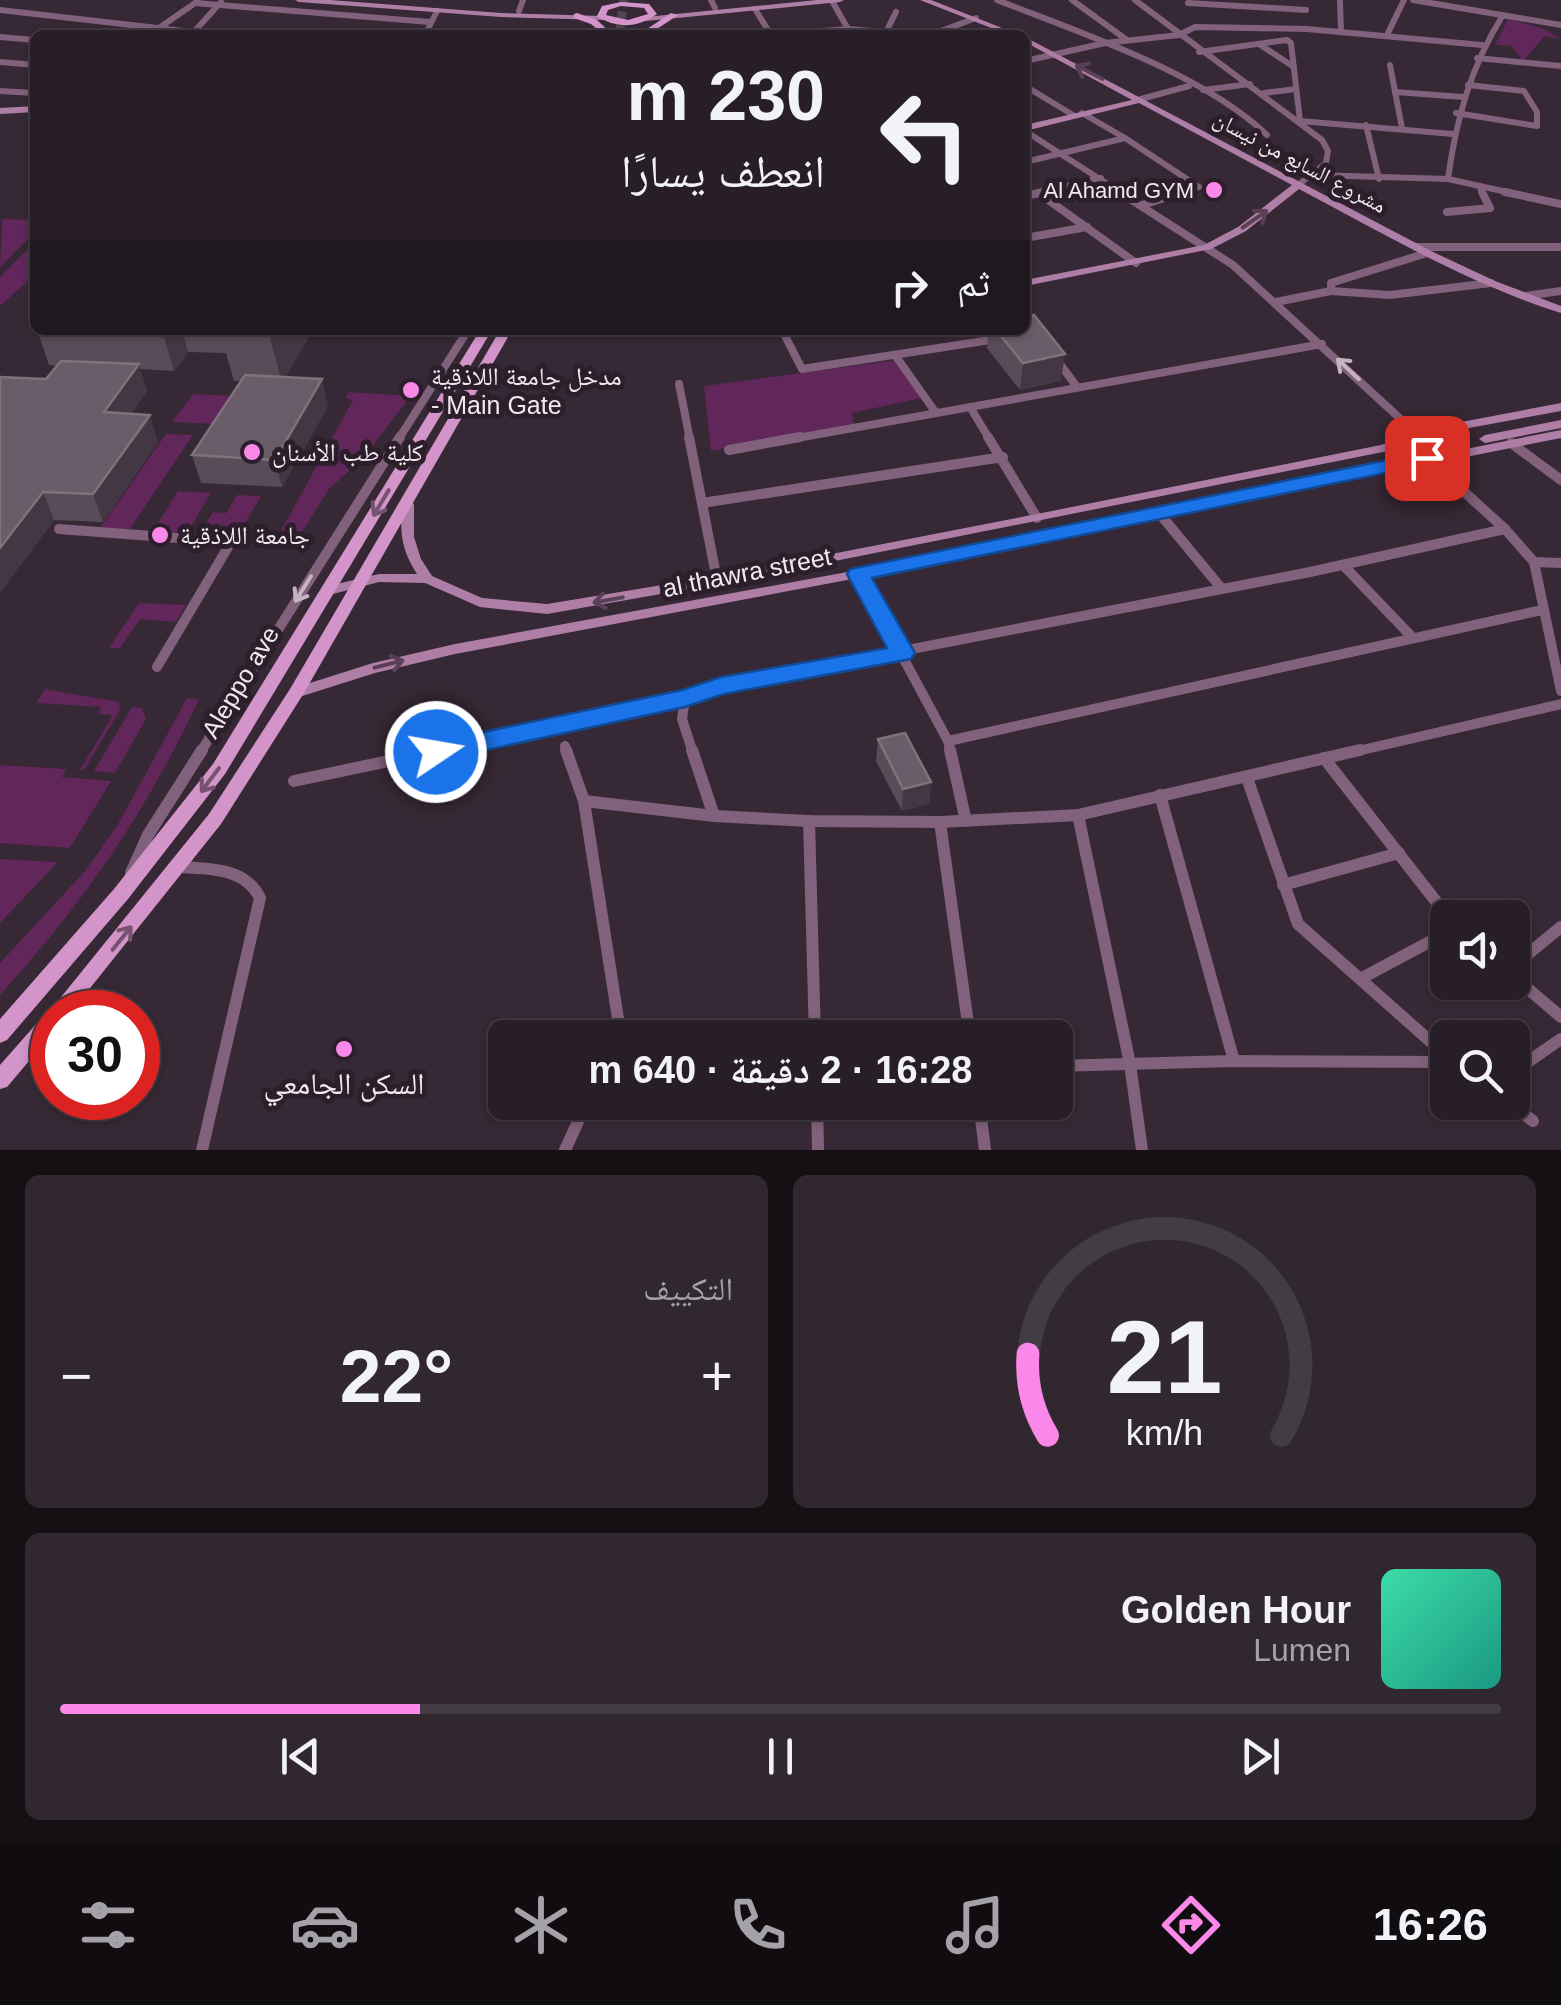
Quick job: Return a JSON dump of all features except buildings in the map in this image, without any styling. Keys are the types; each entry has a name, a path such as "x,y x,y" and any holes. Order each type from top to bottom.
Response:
{"main road":[{"path":"300,0 537,16 580,13 613,23"},
{"path":"349,0 384,6 580,13 613,23 652,4 676,12 840,0"},
{"path":"580,13 594,22 613,23 713,4 806,0"},
{"path":"924,0 1004,30"},
{"path":"640,30 644,20 653,14 652,4"},
{"path":"646,30 676,12"},
{"name":"مشروع السابع من نيسان","path":"1030,42 1415,247 1491,284 1561,310"},
{"path":"1030,128 1141,99"},
{"path":"0,111 30,110"},
{"path":"0,119 30,118"},
{"path":"1030,282 1207,247 1242,229 1298,184"},
{"name":"Aleppo ave","path":"0,1034 121,894 219,768 483,335"},
{"name":"Aleppo ave","path":"77,990 179,866 296,694 505,335"},
{"name":"al thawra street","path":"328,590 363,580 427,579 460,596 524,608 571,606 1037,518 1383,448 1419,436 1561,407"},
{"path":"1419,436 1447,437 1561,416"},
{"path":"1433,457 1454,445 1561,424"},
{"name":"al thawra street","path":"296,694 360,672 455,648 858,574 1561,434"},
{"path":"408,504 407,537 427,579"},
{"path":"678,587 677,598 687,606"},
{"path":"0,1080 30,1045"}],"street":[{"path":"519,11 523,0"},
{"path":"997,0 1105,43 1202,90 1246,115 1266,135"},
{"path":"1072,0 1127,40"},
{"path":"1135,0 1322,140 1328,151 1326,163 1298,184"},
{"path":"1340,0 1341,32"},
{"path":"1388,34 1404,0"},
{"path":"1417,0 1561,25"},
{"path":"158,29 197,1 430,22"},
{"path":"832,1 848,29"},
{"path":"196,30 222,2"},
{"path":"1195,27 1188,2 1306,10"},
{"path":"1253,4 1263,27"},
{"path":"382,19 384,6"},
{"path":"755,9 767,30"},
{"path":"0,10 165,30"},
{"path":"428,30 437,11"},
{"path":"887,30 896,12"},
{"path":"533,27 537,16"},
{"path":"1448,178 1456,113 1482,45 1503,16"},
{"path":"941,30 976,18"},
{"path":"1030,60 1105,43 1178,35 1195,27 1388,34 1482,45"},
{"path":"835,30 861,30"},
{"path":"0,37 30,40"},
{"path":"1200,52 1290,42 1300,121"},
{"path":"1258,44 1294,67"},
{"path":"1477,58 1561,66"},
{"path":"0,62 30,65"},
{"path":"1390,64 1402,128"},
{"path":"1202,90 1250,84"},
{"path":"1456,113 1537,126 1537,112 1524,91 1468,85"},
{"path":"1141,99 1189,86"},
{"path":"1030,89 1125,138 1200,187 1142,204"},
{"path":"1262,94 1296,89"},
{"path":"0,90 30,93"},
{"path":"1395,92 1463,97"},
{"path":"1300,121 1454,134"},
{"path":"1366,125 1379,178"},
{"path":"1030,133 1207,247 1276,302 1419,436"},
{"path":"1030,161 1125,138"},
{"path":"1315,175 1448,178 1561,204"},
{"path":"1030,195 1100,178"},
{"path":"1447,212 1490,208 1479,186"},
{"path":"1040,194 1136,264"},
{"path":"1030,237 1088,227"},
{"path":"1415,247 1559,247 1561,257"},
{"path":"1330,291 1331,283 1427,253"},
{"path":"1276,302 1330,291 1352,296 1402,294 1491,284"},
{"path":"1525,296 1561,292"},
{"path":"121,894 148,835 465,335"},
{"path":"785,335 802,369 1002,339"},
{"path":"729,450 1322,344"},
{"path":"1047,347 1077,387"},
{"path":"895,356 936,414"},
{"path":"679,384 717,580"},
{"path":"970,408 1037,518"},
{"path":"1511,444 1561,480"},
{"path":"702,503 1003,457"},
{"path":"1433,457 1534,562 1561,691"},
{"path":"1160,513 1222,589"},
{"path":"58,529 231,542 157,667"},
{"path":"294,781 685,698 721,686 1343,565 1505,529"},
{"path":"1534,562 1561,564"},
{"path":"1343,565 1412,638"},
{"path":"858,574 948,741 966,821"},
{"path":"948,741 1542,610"},
{"path":"685,698 682,719 714,816"},
{"path":"584,801 714,816 809,821 940,822 1078,816 1561,704"},
{"path":"565,746 584,801 618,1020"},
{"path":"1324,758 1436,900"},
{"path":"1246,778 1298,924 1430,1043"},
{"path":"1160,796 1234,1061"},
{"path":"1078,816 1130,1064 1142,1150"},
{"path":"809,821 815,1020"},
{"path":"940,822 968,1020"},
{"path":"1283,886 1399,853"},
{"path":"179,866 240,875 254,884 260,898 202,1150"},
{"path":"1530,952 1561,927"},
{"path":"1360,979 1430,942"},
{"path":"1530,991 1561,1018"},
{"path":"1530,1061 1561,1039"},
{"path":"1073,1066 1430,1059"},
{"path":"566,1150 579,1120"},
{"path":"817,1120 818,1150"},
{"path":"981,1120 985,1150"}],"shaded area":[{"path":"1508,19 1542,28 1561,39 1545,36 1523,61 1512,46 1495,45"},
{"path":"2,219 30,220 30,237 0,267"},
{"path":"30,247 30,279 0,306 0,277"},
{"path":"898,360 921,398 852,413 854,425 711,451 704,386"},
{"path":"348,392 411,396 364,457 329,489 297,540 276,540 353,400 346,398"},
{"path":"193,394 323,400 237,425 172,422"},
{"path":"166,434 193,435 129,530 100,528"},
{"path":"178,491 211,493 187,533 153,531"},
{"path":"237,495 261,496 238,536 199,534 213,512 226,513"},
{"path":"139,603 186,605 176,622 140,619 120,648 109,648"},
{"path":"45,689 119,702 120,710 84,770 80,770 113,715 98,714 101,707 36,703"},
{"path":"187,698 199,699 135,818 86,891 0,995 0,963 85,871 117,826"},
{"path":"132,707 142,708 146,719 115,773 94,771"},
{"path":"0,765 66,769 62,777 111,781 70,848 0,843"},
{"path":"0,859 58,862 0,923"}],"tunnel":[{"path":"620,30 624,0"}],"place":[{"name":"Al Ahamd GYM","path":"1214,190"},
{"name":"مدخل جامعة اللاذقية - Main Gate","path":"411,390"},
{"name":"كلية طب الأسنان","path":"252,452"},
{"name":"جامعة اللاذقية","path":"160,535"},
{"name":"السكن الجامعي","path":"344,1049"}],"route":[{"path":"436,752 685,698 721,686 902,653 858,574 1427,458"}]}
